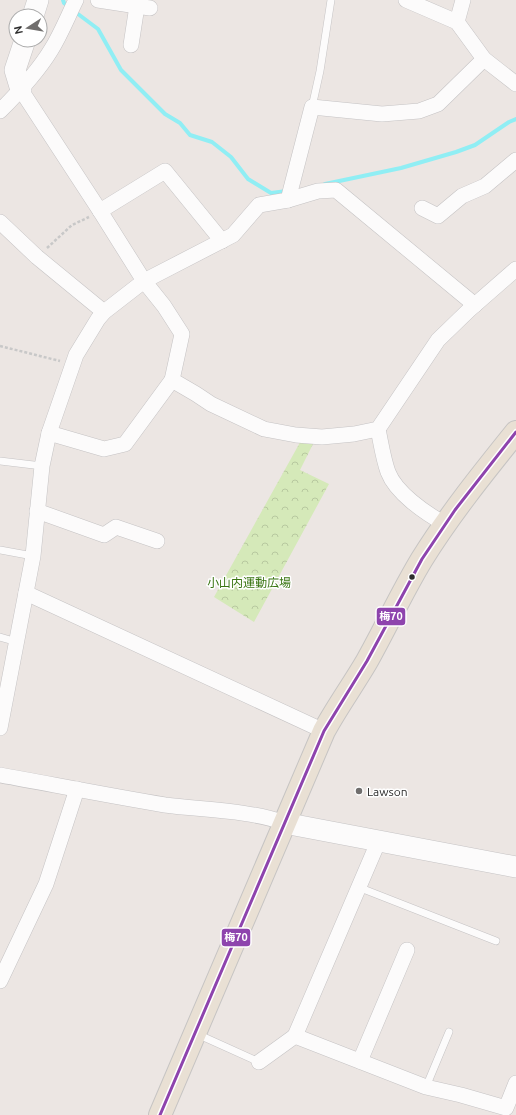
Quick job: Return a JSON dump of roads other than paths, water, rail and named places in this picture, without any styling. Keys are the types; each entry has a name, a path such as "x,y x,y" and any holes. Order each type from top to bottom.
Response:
{"main road":[{"path":"160,1115 284,823 332,715 366,662 421,561 445,524 516,432"}],"street":[{"path":"98,0 143,7 131,45"},
{"path":"406,0 457,22 484,60 516,84"},
{"path":"457,22 463,0"},
{"path":"0,111 38,70 52,48 73,6"},
{"path":"22,48 15,70 21,90 144,281 164,306 182,334 172,380 125,444 104,449 49,433"},
{"path":"290,193 312,107 382,114 419,110 438,104 484,60"},
{"path":"422,208 438,216 462,196 485,186 516,160"},
{"path":"100,211 165,171 222,241"},
{"path":"0,728 3,692 17,642 33,556 42,466 49,433 76,355 98,319 104,312 144,281 233,235 259,205 290,193 336,190 475,305"},
{"path":"0,222 37,256 104,312"},
{"path":"172,380 211,404 264,429 296,435 322,437 354,434 378,429 438,340 516,269"},
{"path":"378,429 388,473 398,488 408,499 431,517 445,524"},
{"path":"37,511 104,535 116,528 157,541"},
{"path":"26,593 324,731"},
{"path":"0,775 165,805 273,818 284,823 515,864"},
{"path":"0,981 46,884 77,789"},
{"path":"259,1062 295,1036 379,840"},
{"path":"360,1061 407,950"},
{"path":"295,1036 426,1087 461,1095 511,1110 516,1083"}],"lane":[{"path":"312,107 320,71 331,0"},
{"path":"0,461 42,466"},
{"path":"0,550 33,556"},
{"path":"0,637 17,642"},
{"path":"358,887 496,941"},
{"path":"426,1087 449,1032"},
{"path":"195,1033 259,1062"}],"waterway":[{"path":"63,0 69,7"},
{"path":"74,11 98,29 121,70 165,114 180,123 190,135 212,142 231,157 248,179 271,193 287,191"},
{"path":"325,184 401,168 456,152 475,145 509,122 516,119"}],"place":[{"name":"Lawson","path":"359,791"}],"park label":[{"name":"小山内運動広場","path":"249,582"}]}
